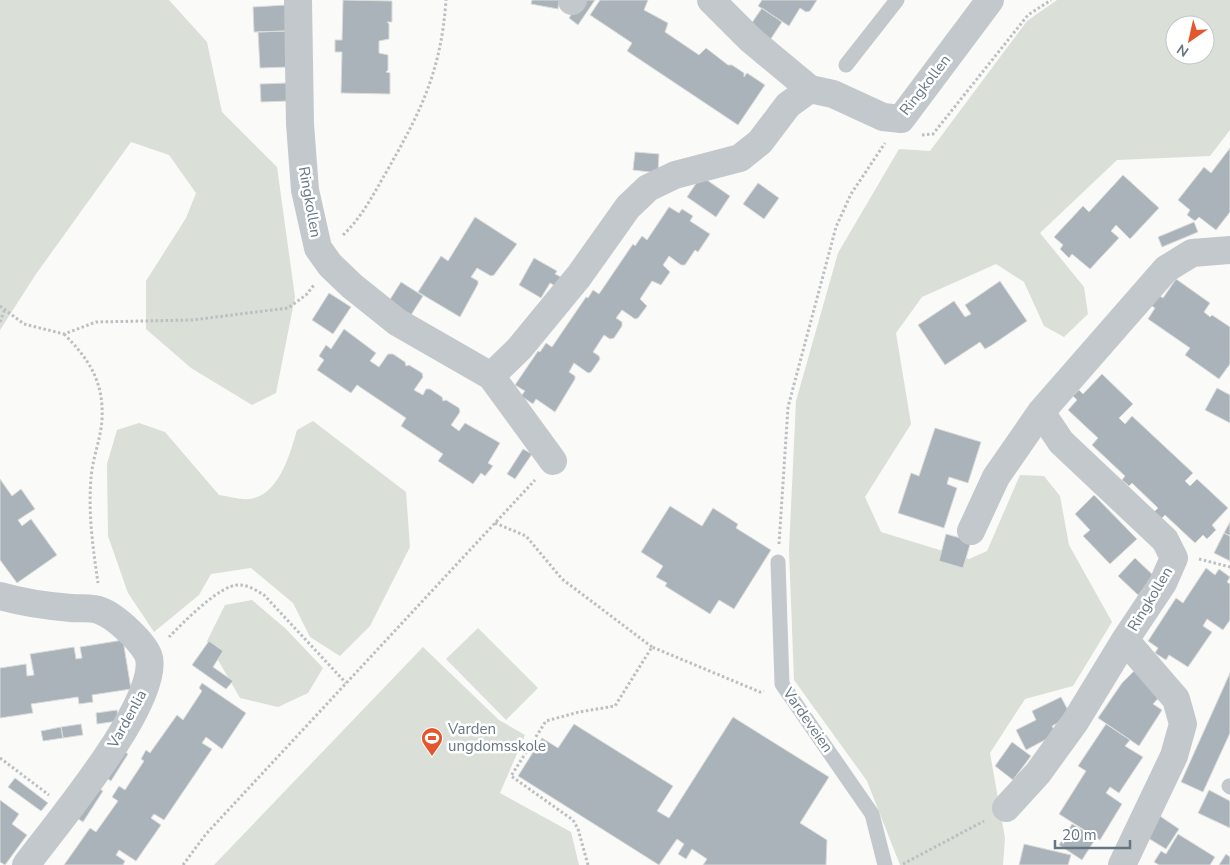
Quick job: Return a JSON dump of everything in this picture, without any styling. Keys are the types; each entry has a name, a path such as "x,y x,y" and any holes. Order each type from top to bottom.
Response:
{"street":[{"name":"Ringkollen","path":"298,0 300,124 305,190 324,256"},
{"name":"Ringkollen","path":"721,4 810,89 833,94 910,127 990,0"},
{"path":"490,376 519,349 579,276 628,207 648,188 675,175 740,158 760,142 788,105 810,89"},
{"path":"971,531 996,477 1041,412 1166,269 1192,253 1230,250"},
{"path":"324,256 352,286 397,322 490,376 553,461"},
{"name":"Ringkollen","path":"1041,412 1062,442 1165,540 1174,558 1163,582 1125,640 1176,699 1183,724 1174,756 1122,865"},
{"path":"0,596 25,604 101,610 132,633 149,658"},
{"path":"1006,808 1038,773 1076,722 1125,640"},
{"name":"Vardenlia","path":"26,865 113,748 135,710 148,680 149,658"}],"lane":[{"path":"846,65 898,0"},
{"name":"Vardeveien","path":"778,562 782,684 872,814 885,865"}],"path":[{"path":"64,334 96,322 192,320 288,308 306,295 324,256 362,214 426,99 436,66 444,27 446,0"},
{"path":"778,562 788,407 836,227 851,194 910,127 933,134 1028,15 1050,0"},
{"path":"0,306 4,311 24,324 64,334 84,354 94,371 101,397 102,420 91,478 90,526 101,610"},
{"path":"0,322 4,311"},
{"path":"182,865 206,834 553,461"},
{"path":"495,523 526,536 562,579 652,647 760,692 782,684"},
{"path":"149,658 186,620 230,587 239,585 251,587 264,595 346,683"},
{"path":"588,865 578,829 573,820 511,776 546,721 579,712 615,706 652,647"},
{"path":"0,758 68,809"},
{"path":"902,865 1006,808"}],"shaded area":[{"path":"0,0 169,0 207,42 222,112 277,167 295,297 276,393 252,405 191,368 146,329 146,281 186,218 196,193 169,155 131,142 36,274 0,330"},
{"path":"1057,0 1230,0 1230,130 1210,156 1117,160 1040,233 1084,287 1088,314 1064,337 1044,326 1024,282 996,264 922,297 896,333 911,424 865,497 881,532 969,559 987,551 1020,475 1044,476 1060,496 1069,545 1112,622 1073,686 1025,699 990,753 1005,838 1003,865 900,865 867,781 794,680 789,550 796,401 838,253 899,149 930,151 1027,21"},
{"path":"313,421 406,492 410,547 370,626 340,656 310,637 293,603 251,568 211,574 199,595 154,632 128,593 108,536 107,464 117,430 139,423 165,432 219,495 249,499 259,496 276,482 287,462 297,430"},
{"path":"252,600 286,629 323,668 308,693 278,707 240,698 207,641 225,605"},
{"path":"478,628 538,688 506,720 446,659"},
{"path":"423,647 499,720 525,735 500,793 571,832 579,865 214,865"}],"building":[{"path":"343,0 392,1 392,22 387,22 389,24 389,39 379,41 379,53 388,55 388,70 386,72 390,73 390,94 341,93 342,52 335,52 335,40 342,40"},
{"path":"532,0 559,0 558,9 531,4"},
{"path":"581,0 595,0 578,25 569,18"},
{"path":"600,0 648,0 644,10 668,23 665,32 699,55 706,48 728,65 732,65 744,73 744,77 747,73 765,85 738,125 627,51 632,43 590,15"},
{"path":"762,0 817,0 810,11 806,12 800,8 789,26 758,6"},
{"path":"286,5 287,31 254,32 253,7"},
{"path":"762,8 782,22 770,40 749,27"},
{"path":"287,31 289,67 260,68 258,32"},
{"path":"288,83 289,101 261,102 260,84"},
{"path":"1230,148 1230,212 1216,230 1199,217 1195,221 1187,215 1190,210 1178,200 1204,167 1211,173"},
{"path":"635,152 659,154 658,173 633,170"},
{"path":"1123,175 1159,208 1130,239 1116,225 1111,231 1119,238 1090,269 1072,254 1069,258 1060,249 1063,245 1054,237 1083,206 1089,212"},
{"path":"701,176 730,196 716,217 687,197"},
{"path":"758,183 779,198 764,219 743,204"},
{"path":"669,207 679,213 682,209 693,216 690,221 710,234 698,252 695,250 685,265 681,265 669,256 663,265 670,272 661,285 652,281 640,299 647,306 638,318 635,319 622,310 616,318 622,322 622,326 614,338 610,339 604,335 593,352 600,359 591,372 588,373 574,363 569,372 575,376 575,379 555,412 536,399 533,404 521,396 525,391 515,385 538,351 540,352 546,343 552,347 586,297 588,298 593,290 599,294 633,244 635,246 642,236 647,240"},
{"path":"475,217 517,244 494,275 491,276 477,268 471,277 478,281 478,284 460,317 418,292 441,256 448,261"},
{"path":"1194,222 1198,232 1162,247 1158,237"},
{"path":"534,258 557,271 555,274 563,278 557,287 550,283 541,298 519,285"},
{"path":"1176,279 1210,303 1204,312 1230,327 1230,364 1219,379 1185,355 1190,348 1148,319 1155,308 1150,305 1158,295 1163,298"},
{"path":"1000,281 1027,321 985,349 980,342 945,365 918,325 954,301 965,317 971,314 965,305"},
{"path":"401,282 423,296 411,315 389,301"},
{"path":"329,293 351,307 333,334 312,320"},
{"path":"344,329 376,353 370,361 379,367 388,354 393,354 405,362 406,366 409,365 422,373 423,377 414,390 423,395 426,389 430,389 442,397 443,401 446,400 459,408 460,412 451,425 459,431 465,423 500,443 488,463 493,466 485,476 481,473 473,484 438,461 443,454 401,426 406,418 357,385 351,393 317,370 324,360 319,356 326,345 331,349"},
{"path":"1102,374 1133,404 1119,418 1125,424 1132,416 1193,473 1185,481 1190,486 1197,479 1228,508 1212,525 1216,530 1207,539 1203,535 1195,543 1165,515 1159,521 1152,514 1158,508 1132,483 1129,486 1122,480 1125,476 1092,445 1098,438 1068,410 1077,400 1073,396 1079,390 1083,394"},
{"path":"1217,388 1230,395 1230,423 1205,410"},
{"path":"935,428 981,442 968,483 949,477 947,484 957,488 944,528 898,513 911,473 919,476"},
{"path":"523,449 532,454 515,479 507,474"},
{"path":"0,479 12,496 21,489 35,509 18,520 22,526 31,519 57,555 17,583 0,560"},
{"path":"1094,495 1137,539 1110,564 1083,536 1090,530 1075,514"},
{"path":"670,506 702,526 713,508 738,524 736,528 771,550 734,609 719,600 710,614 665,586 667,583 656,577 663,566 641,552"},
{"path":"1230,522 1230,536 1224,533"},
{"path":"1224,533 1230,536 1230,561 1214,553"},
{"path":"946,534 971,541 963,568 939,561"},
{"path":"1135,558 1155,577 1138,595 1118,576"},
{"path":"1206,568 1215,575 1219,569 1230,577 1227,582 1230,584 1230,620 1223,630 1207,619 1203,626 1212,632 1188,667 1169,655 1166,660 1155,653 1158,648 1148,641 1176,598 1183,603"},
{"path":"123,640 131,689 92,695 93,702 79,704 78,697 31,704 33,713 0,718 0,668 26,664 27,676 34,675 30,654 74,647 76,659 82,658 80,647"},
{"path":"209,641 223,651 213,667 233,681 226,689 192,665"},
{"path":"1136,669 1163,693 1153,704 1162,710 1139,746 1098,718 1122,683"},
{"path":"1230,673 1230,733 1203,792 1181,782"},
{"path":"202,683 246,713 222,749 206,737 202,743 212,749 164,820 154,814 151,818 161,825 136,861 119,850 116,855 125,861 123,865 64,865 90,828 96,832 118,801 112,797 119,786 125,790 144,761 141,759 146,750 150,753 177,715 183,720 202,691 199,688"},
{"path":"1061,697 1071,716 1052,726 1056,734 1026,750 1016,730 1036,720 1032,711"},
{"path":"117,710 118,721 97,724 96,713"},
{"path":"733,717 829,777 800,823 827,840 826,865 703,865 707,859 692,849 686,859 678,854 684,844 677,839 659,865 518,776 542,738 558,748 574,724 673,786 657,811 669,818"},
{"path":"81,724 83,735 63,738 61,727"},
{"path":"1106,724 1130,740 1125,746 1143,757 1119,793 1110,787 1106,793 1122,804 1100,840 1059,814 1086,771 1078,766"},
{"path":"61,727 63,738 43,741 41,731"},
{"path":"1012,742 1031,756 1013,780 995,766"},
{"path":"119,748 128,754 111,781 101,774"},
{"path":"15,778 48,803 41,811 8,787"},
{"path":"94,786 103,791 83,822 74,816"},
{"path":"1209,790 1230,801 1230,828 1198,813"},
{"path":"0,800 19,814 12,824 27,835 5,865 0,862"},
{"path":"1157,814 1179,829 1166,849 1143,835"},
{"path":"1072,824 1096,838 1082,860 1059,845"},
{"path":"1178,834 1215,857 1210,865 1159,865 1154,862 1161,851 1166,854"},
{"path":"1024,844 1071,855 1068,865 1019,865"},
{"path":"1226,854 1230,857 1230,865 1219,865"}],"place":[{"name":"Varden ungdomsskole","path":"432,757"}]}
